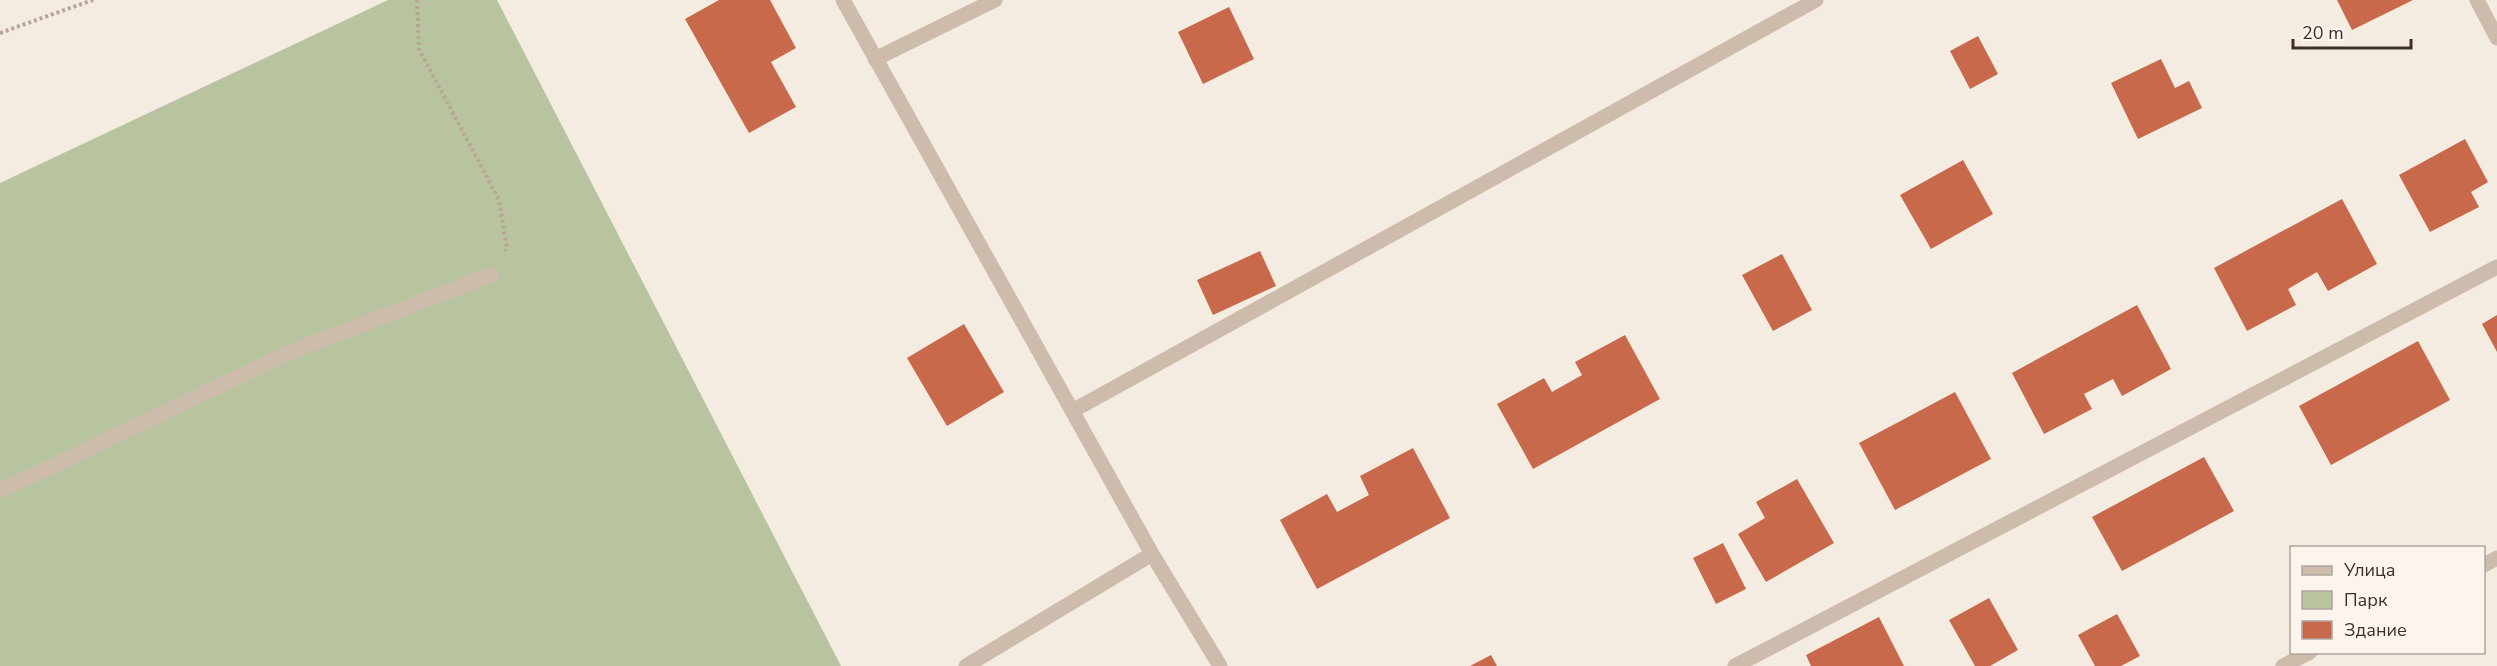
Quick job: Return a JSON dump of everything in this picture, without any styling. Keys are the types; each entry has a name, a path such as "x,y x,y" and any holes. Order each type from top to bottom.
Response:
{"street":[{"path":"843,0 1074,410 1152,554 1220,666"},
{"path":"875,59 995,0"},
{"path":"1074,410 1816,0"},
{"path":"2477,0 2497,38"},
{"path":"1735,666 2497,267"},
{"path":"0,491 288,353 491,275"},
{"path":"966,666 1152,554"},
{"path":"2283,666 2306,654"}],"path":[{"path":"0,33 93,0"},
{"path":"417,0 419,49 499,200 507,248 491,275"}],"green space":[{"path":"388,0 497,0 841,666 0,666 0,183"}],"building":[{"path":"719,0 770,0 796,48 771,62 796,107 749,133 685,19"},
{"path":"2337,0 2413,0 2352,30"},
{"path":"1229,7 1254,59 1203,84 1178,32"},
{"path":"1978,36 1998,74 1970,89 1950,51"},
{"path":"2161,59 2175,88 2189,81 2202,108 2138,139 2111,83"},
{"path":"2465,139 2488,182 2471,192 2479,207 2430,232 2399,175"},
{"path":"1963,160 1993,214 1931,249 1900,195"},
{"path":"2342,199 2377,264 2328,291 2317,272 2288,289 2296,305 2247,331 2214,268"},
{"path":"1260,251 1276,286 1213,315 1197,280"},
{"path":"1782,254 1812,310 1773,331 1742,275"},
{"path":"2137,305 2171,369 2122,396 2113,379 2084,394 2092,409 2044,434 2012,373"},
{"path":"2497,315 2497,352 2482,324"},
{"path":"964,324 1004,392 947,426 907,358"},
{"path":"1625,335 1660,399 1533,469 1497,404 1544,378 1552,392 1582,375 1575,362"},
{"path":"2418,341 2450,400 2331,465 2299,406"},
{"path":"1955,392 1991,459 1895,510 1859,443"},
{"path":"1413,448 1450,518 1317,589 1280,520 1327,494 1337,512 1369,495 1360,476"},
{"path":"2204,457 2234,511 2122,571 2092,517"},
{"path":"1797,479 1834,543 1766,582 1738,534 1765,518 1756,502"},
{"path":"1723,543 1746,589 1716,604 1693,558"},
{"path":"1989,598 2018,650 1990,666 1975,666 1949,620"},
{"path":"2117,614 2140,656 2121,666 2095,666 2078,635"},
{"path":"1879,617 1904,666 1811,666 1806,655"},
{"path":"1491,655 1497,666 1470,666"}]}
